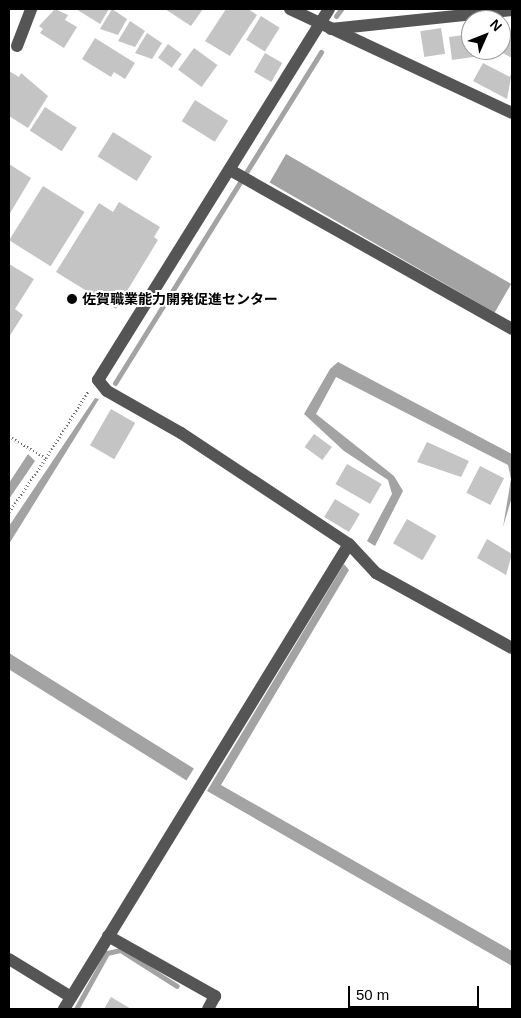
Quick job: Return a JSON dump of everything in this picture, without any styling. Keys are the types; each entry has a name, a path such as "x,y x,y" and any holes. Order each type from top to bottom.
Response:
{"street":[{"path":"16,46 31,9"},
{"path":"290,9 512,113"},
{"path":"329,9 326,27 230,170 98,380 107,391 181,433 349,544 376,573 512,648"},
{"path":"326,27 512,10"},
{"path":"230,170 512,329"},
{"path":"64,1009 349,544"},
{"path":"108,936 215,996 208,1009"},
{"path":"9,959 71,998"}],"path":[{"path":"9,512 98,380"},
{"path":"9,436 46,458"}],"shaded area":[{"path":"286,154 511,284 495,313 270,183"},
{"path":"338,362 512,454 512,497 503,527 511,479 508,465 336,377 316,414 394,476 403,491 375,546 367,541 392,494 388,480 344,451 304,414 330,369"},
{"path":"95,398 99,399 9,544 9,526"},
{"path":"28,454 35,461 9,499 9,483"},
{"path":"344,564 349,570 221,785 512,951 512,966 207,791"},
{"path":"9,653 194,769 186,780 9,670"}],"building":[{"path":"55,9 68,15 65,20 77,27 64,48 40,33 43,29 39,26"},
{"path":"76,9 109,9 100,24"},
{"path":"112,9 127,19 118,35 100,29"},
{"path":"165,9 203,9 191,26"},
{"path":"226,9 248,9 257,15 230,56 205,41"},
{"path":"261,16 280,28 265,51 246,40"},
{"path":"130,21 145,31 135,47 118,41"},
{"path":"441,28 445,54 424,57 420,31"},
{"path":"511,31 512,32 511,57"},
{"path":"147,33 162,43 152,59 135,53"},
{"path":"461,35 461,59 452,60 449,37"},
{"path":"95,38 135,63 125,79 114,72 111,77 82,59"},
{"path":"168,44 182,54 172,68 158,58"},
{"path":"194,48 217,65 202,87 178,70"},
{"path":"265,53 282,63 271,82 254,72"},
{"path":"483,63 510,77 512,72 507,99 473,81"},
{"path":"9,71 19,77 21,73 48,96 28,128 9,116"},
{"path":"195,100 228,121 215,142 182,121"},
{"path":"45,107 77,128 62,151 30,130"},
{"path":"113,132 152,156 137,181 98,157"},
{"path":"9,164 31,178 9,215"},
{"path":"43,186 85,212 51,266 9,240"},
{"path":"119,202 160,227 154,237 158,240 116,309 56,272 99,203 113,212"},
{"path":"9,264 34,279 15,309 23,315 9,337"},
{"path":"111,409 135,423 114,459 90,445"},
{"path":"314,434 332,447 322,460 305,447"},
{"path":"427,442 469,461 461,477 417,462"},
{"path":"347,464 382,484 370,504 336,484"},
{"path":"480,466 504,478 490,505 466,493"},
{"path":"335,499 360,514 349,532 324,517"},
{"path":"407,519 436,536 422,560 393,543"},
{"path":"487,539 512,554 506,575 477,558"},
{"path":"111,997 131,1009 104,1009"}],"waterway":[{"path":"336,16 341,9"},
{"path":"115,383 321,52"},
{"path":"76,1009 107,953 120,950 177,986"}],"place":[{"name":"佐賀職業能力開発促進センター","path":"72,299"}]}
